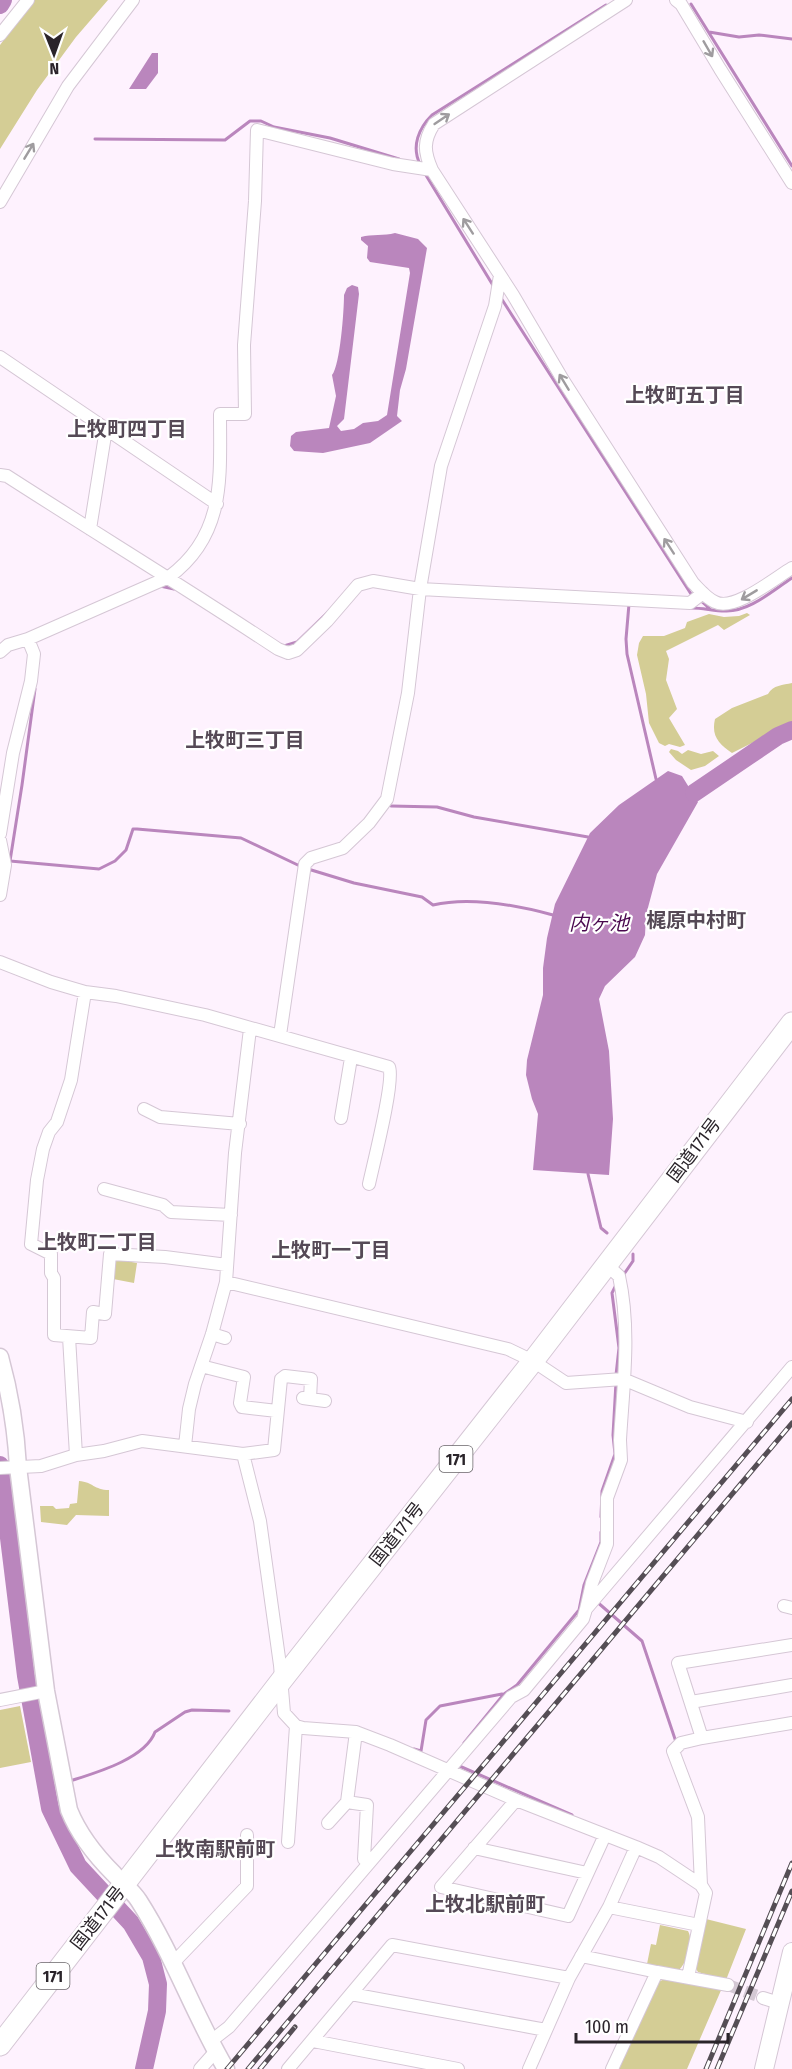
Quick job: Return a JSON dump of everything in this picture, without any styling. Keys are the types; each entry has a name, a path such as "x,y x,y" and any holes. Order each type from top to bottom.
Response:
{"highway":[{"name":"国道171号","path":"0,2045 281,1681 533,1361 616,1275 792,1023"}],"main road":[{"path":"764,2069 779,1994 792,1952"}],"street":[{"path":"0,35 28,0"},
{"path":"0,202 68,86 133,0"},
{"path":"626,0 434,124 426,141 425,150 432,170 693,583 714,602 721,604 736,602 792,567"},
{"path":"676,0 681,4 792,183"},
{"path":"0,652 8,645 28,639 169,577 186,565 198,550 217,504 220,414 245,414 244,345 255,201 257,130 393,164 432,170"},
{"path":"280,1035 305,864 311,858 343,848 369,823 387,799 408,693 420,589 441,466 495,306 500,275"},
{"path":"0,357 217,504"},
{"path":"90,529 106,429"},
{"path":"0,475 7,476 169,577 278,649 288,653 297,650 358,585 373,581 420,589 690,603 703,593"},
{"path":"0,834 13,753 31,681 34,654 28,639"},
{"path":"0,840 5,865 0,895"},
{"path":"0,962 51,982 85,992 116,996 205,1015 389,1067 391,1071 369,1184"},
{"path":"85,992 71,1080 57,1122 43,1149 31,1229 31,1244 51,1254 51,1273 54,1278 54,1335 91,1338 93,1312 105,1314 110,1254 165,1257 227,1265"},
{"path":"185,1446 189,1409 226,1282 250,1029"},
{"path":"341,1118 351,1058"},
{"path":"144,1109 160,1117 240,1124"},
{"path":"104,1189 163,1204 171,1212 231,1215"},
{"path":"200,2069 229,2026 511,1697 524,1690 583,1619 607,1544 608,1498 621,1455 626,1349 616,1275"},
{"path":"226,1282 508,1349 533,1361 566,1383 623,1379 690,1407 747,1422"},
{"path":"212,1334 225,1338"},
{"path":"69,1337 76,1455"},
{"path":"0,1357 9,1388 16,1436 42,1692 75,1824 116,1895 138,1898 174,1962 226,2069"},
{"path":"201,1366 244,1377 240,1403 242,1407 276,1411"},
{"path":"591,1599 790,1374"},
{"path":"0,1468 41,1466 76,1455 104,1451 142,1441 243,1454 274,1450 276,1411 281,1379 285,1376 311,1379 307,1398 325,1401"},
{"path":"243,1454 260,1521 284,1713 293,1724 288,1842"},
{"path":"702,1738 678,1663 792,1645"},
{"path":"691,1702 792,1685"},
{"path":"0,1700 42,1692"},
{"path":"701,1885 698,1817 673,1751 679,1745 702,1738 792,1723"},
{"path":"293,1724 356,1732 390,1744 516,1800 659,1857 701,1885 706,1893 688,1977"},
{"path":"328,1823 347,1802 356,1732"},
{"path":"516,1800 441,1887 568,1916 605,1835"},
{"path":"347,1802 367,1805 364,1859 369,1863"},
{"path":"174,1962 247,1887 247,1835"},
{"path":"528,2069 569,1978 609,1907 636,1847"},
{"path":"474,1848 587,1873"},
{"path":"609,1907 699,1925"},
{"path":"288,2069 392,1946 569,1978"},
{"path":"581,1956 728,1985"},
{"path":"612,2069 657,1972"},
{"path":"351,1994 546,2030"},
{"path":"312,2041 414,2065 458,2069"}],"shaded area":[{"path":"34,0 108,0 76,37 37,90 0,149 0,45"},
{"path":"747,613 750,615 724,630 718,625 666,651 669,659 666,680 677,709 669,718 685,745 665,746 659,743 649,723 646,694 637,655 643,636 664,636 685,628 687,622 709,614 724,617"},
{"path":"792,683 792,723 732,753 720,743 715,735 715,719 732,708 768,694 775,687"},
{"path":"671,749 682,754 688,750 701,754 713,751 719,756 705,766 691,770 676,760 669,752"},
{"path":"116,1259 137,1263 134,1283 113,1279"},
{"path":"79,1481 109,1490 109,1516 76,1515 67,1525 41,1522 40,1506 53,1506 56,1509 69,1508 70,1504 77,1503"},
{"path":"20,1706 31,1762 0,1768 0,1710"},
{"path":"706,1919 746,1929 726,1980 698,1972 695,1967"},
{"path":"660,1925 688,1931 689,1952 679,1970 647,1964 651,1944 656,1945"},
{"path":"667,1978 722,1988 687,2069 619,2069 658,1982"}],"water":[{"path":"152,53 158,53 158,73 146,89 129,89"},
{"path":"395,233 418,239 427,248 406,369 400,390 397,416 402,421 370,443 323,453 294,451 290,446 291,436 296,432 329,428 336,396 332,375 339,350 344,295 347,288 352,285 358,287 359,294 344,419 337,426 341,431 354,429 363,423 378,421 387,415 410,273 409,268 370,262 367,258 368,246 361,240 361,237"},
{"name":"内ヶ池","path":"668,771 682,776 698,802 657,874 646,915 645,935 635,957 605,986 599,999 609,1051 613,1119 609,1175 533,1170 538,1114 526,1075 527,1060 543,995 543,968 555,904 590,833 619,805"}],"waterway":[{"path":"0,5 3,0"},
{"path":"691,4 792,166"},
{"path":"420,164 416,144 420,131 432,115 606,5"},
{"path":"709,32 739,37 759,35 792,39"},
{"path":"95,139 225,140 250,121 261,121 274,127 330,138 399,159"},
{"path":"424,172 494,287"},
{"path":"501,298 691,594 695,596"},
{"path":"692,608 725,611 743,608 760,600 792,578"},
{"path":"160,586 174,589"},
{"path":"700,600 710,609"},
{"path":"629,604 627,654 656,779"},
{"path":"284,646 297,642 328,612"},
{"path":"35,689 10,861 99,869 115,861 126,850 133,829 137,829 241,838 302,867"},
{"path":"694,793 778,736 792,730"},
{"path":"391,806 437,807 474,817 588,837"},
{"path":"308,869 354,883 422,897 433,905 447,902 477,902 509,905 553,915"},
{"path":"588,1174 601,1228 607,1233"},
{"path":"622,1277 633,1261 633,1254"},
{"path":"616,1285 612,1293 619,1348 616,1375"},
{"path":"601,1517 602,1491 615,1454 613,1435 616,1382"},
{"path":"0,1465 26,1676 50,1808 78,1866 131,1923 151,1957 158,1984 157,2011 144,2069"},
{"path":"464,1743 504,1694 517,1685 579,1610 584,1585 601,1542 601,1532"},
{"path":"596,1601 642,1641 676,1742"},
{"path":"414,1749 421,1751 426,1720 440,1706 502,1694"},
{"path":"70,1781 118,1764 130,1757 150,1742 155,1732 185,1712 192,1710 229,1711"},
{"path":"457,1765 572,1815"},
{"path":"47,1789 58,1785"}],"tunnel":[{"path":"728,1985 763,1998"}],"railway":[{"path":"227,2069 792,1399"},
{"path":"248,2069 792,1423"},
{"path":"706,2069 792,1863"},
{"path":"717,2069 792,1891"},
{"path":"260,2069 295,2027"}],"district":[{"name":"上牧町五丁目","path":"685,395"},
{"name":"上牧町四丁目","path":"127,429"},
{"name":"上牧町三丁目","path":"245,740"},
{"name":"梶原中村町","path":"696,920"},
{"name":"上牧町二丁目","path":"97,1242"},
{"name":"上牧町一丁目","path":"331,1250"},
{"name":"上牧南駅前町","path":"215,1849"},
{"name":"上牧北駅前町","path":"485,1904"}]}
